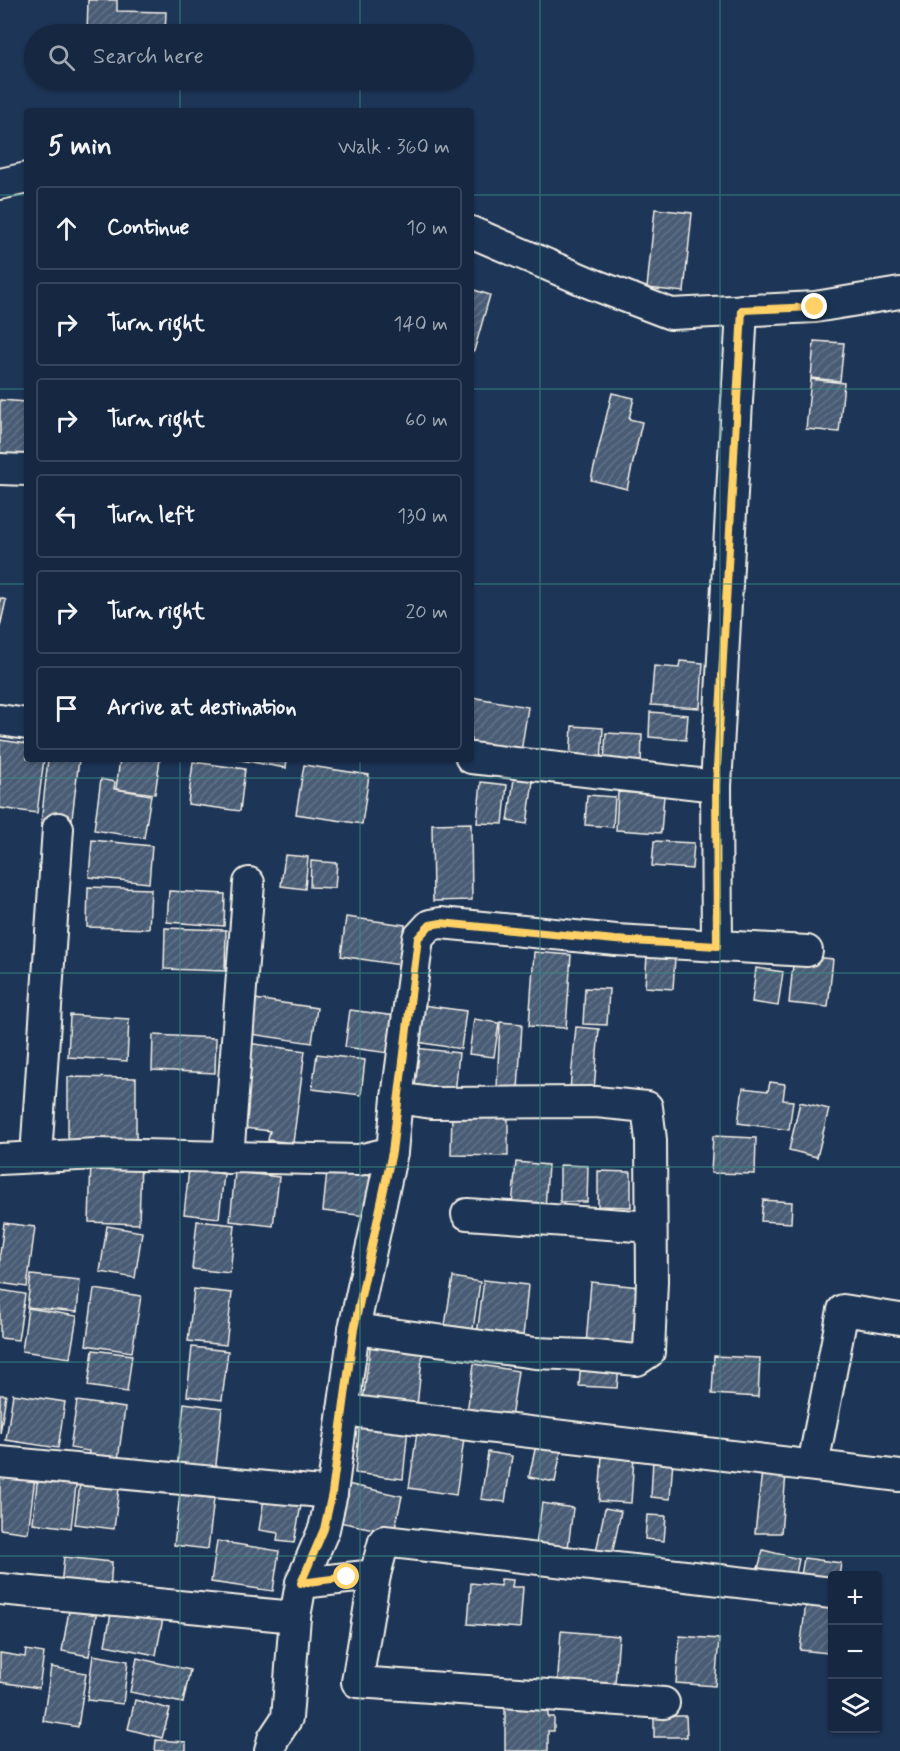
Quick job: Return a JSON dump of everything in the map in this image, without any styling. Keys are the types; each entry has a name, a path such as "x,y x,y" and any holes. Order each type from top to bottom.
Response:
{"street":[{"path":"0,184 24,179"},
{"path":"474,233 590,283 671,314 815,307 900,293"},
{"path":"717,946 716,786 742,310"},
{"path":"0,470 24,470"},
{"path":"0,720 24,724"},
{"path":"474,758 716,786"},
{"path":"36,1156 58,828"},
{"path":"228,1158 249,883"},
{"path":"270,1751 273,1739 287,1718 295,1617 301,1583 324,1529 332,1493 354,1329 392,1152 418,938 430,925 441,923 615,940 807,951"},
{"path":"354,1329 535,1353 637,1360 649,1352 652,1281 651,1140 647,1107 596,1102 432,1103 397,1098"},
{"path":"0,1159 97,1154 359,1160 392,1152"},
{"path":"467,1214 651,1227"},
{"path":"813,1465 843,1310 900,1319"},
{"path":"343,1410 900,1476"},
{"path":"0,1462 332,1493"},
{"path":"664,1703 357,1682 375,1575 384,1541 828,1593"},
{"path":"301,1583 375,1575"},
{"path":"0,1589 295,1617"}],"building":[{"path":"88,0 117,0 117,11 166,12 165,24 87,24"},
{"path":"655,209 692,213 684,292 647,288"},
{"path":"474,290 490,295 474,351"},
{"path":"814,341 844,343 840,381 811,378"},
{"path":"811,379 844,383 839,432 806,429"},
{"path":"612,393 634,398 629,419 642,422 627,489 591,480"},
{"path":"0,400 24,402 24,464 0,462"},
{"path":"0,598 6,600 0,627"},
{"path":"680,661 703,663 700,708 651,705 654,666 679,668"},
{"path":"474,698 528,707 520,758 474,750"},
{"path":"650,712 688,715 686,740 649,737"},
{"path":"572,726 603,728 601,763 570,761"},
{"path":"606,733 642,735 641,765 604,763"},
{"path":"0,740 24,744 24,762 44,762 37,813 0,808"},
{"path":"48,762 79,762 71,827 41,824"},
{"path":"120,762 160,762 155,794 116,789"},
{"path":"193,762 245,769 240,811 188,804"},
{"path":"252,762 287,762 286,768"},
{"path":"304,765 369,775 362,824 296,814"},
{"path":"101,779 115,782 114,789 151,795 144,838 94,830"},
{"path":"514,779 533,781 527,824 508,821"},
{"path":"481,782 507,785 503,824 477,823"},
{"path":"618,792 664,795 661,833 616,830"},
{"path":"587,795 615,797 613,827 585,825"},
{"path":"471,823 472,900 433,901 432,824"},
{"path":"92,840 152,846 149,883 89,877"},
{"path":"654,841 694,843 692,869 652,866"},
{"path":"285,855 308,857 305,889 281,886"},
{"path":"311,861 337,863 335,888 310,887"},
{"path":"88,887 151,889 149,929 87,927"},
{"path":"169,891 225,894 224,926 167,922"},
{"path":"346,917 405,925 400,965 341,956"},
{"path":"165,928 226,930 225,971 164,969"},
{"path":"534,952 571,955 566,1028 529,1026"},
{"path":"647,955 675,957 673,989 645,987"},
{"path":"794,955 833,959 828,1007 789,1003"},
{"path":"756,968 783,972 778,1006 752,1002"},
{"path":"585,988 609,989 607,1025 583,1024"},
{"path":"248,998 317,1008 312,1043 244,1033"},
{"path":"422,1005 466,1011 461,1049 417,1042"},
{"path":"350,1010 395,1016 389,1053 345,1047"},
{"path":"70,1015 129,1019 127,1061 68,1057"},
{"path":"474,1019 499,1023 494,1057 469,1054"},
{"path":"500,1022 522,1024 518,1090 497,1089"},
{"path":"576,1027 599,1029 594,1090 570,1089"},
{"path":"153,1035 216,1038 215,1073 152,1070"},
{"path":"247,1043 305,1051 293,1143 268,1140 270,1131 236,1127"},
{"path":"415,1048 459,1053 455,1094 410,1089"},
{"path":"317,1054 365,1060 361,1095 312,1089"},
{"path":"68,1077 136,1078 136,1148 68,1147"},
{"path":"770,1082 785,1084 783,1100 793,1101 789,1130 738,1123 743,1088 768,1091"},
{"path":"800,1102 829,1109 817,1157 789,1150"},
{"path":"452,1109 508,1109 508,1156 451,1155"},
{"path":"713,1136 756,1138 755,1174 711,1173"},
{"path":"91,1160 141,1162 139,1224 89,1222"},
{"path":"516,1162 548,1165 545,1209 512,1206"},
{"path":"560,1165 588,1166 587,1202 560,1202"},
{"path":"189,1169 224,1174 219,1218 184,1214"},
{"path":"327,1171 371,1176 367,1216 323,1211"},
{"path":"598,1171 631,1172 631,1207 598,1206"},
{"path":"235,1172 279,1177 273,1226 230,1221"},
{"path":"763,1200 792,1202 791,1223 761,1221"},
{"path":"197,1221 235,1225 230,1273 192,1269"},
{"path":"4,1223 35,1227 27,1287 0,1283 0,1254"},
{"path":"107,1226 142,1232 135,1278 100,1272"},
{"path":"31,1275 80,1280 77,1312 27,1307"},
{"path":"453,1277 480,1282 473,1329 445,1325"},
{"path":"484,1280 528,1285 523,1337 477,1335"},
{"path":"591,1282 640,1287 635,1349 586,1345"},
{"path":"94,1289 141,1296 132,1352 86,1345"},
{"path":"194,1289 232,1293 226,1345 188,1341"},
{"path":"0,1290 25,1294 18,1340 0,1338"},
{"path":"28,1308 77,1316 70,1358 22,1351"},
{"path":"371,1341 423,1349 417,1406 363,1401"},
{"path":"192,1347 228,1351 222,1400 187,1396"},
{"path":"93,1350 132,1355 127,1392 88,1386"},
{"path":"714,1356 760,1358 758,1397 712,1394"},
{"path":"581,1362 619,1365 617,1388 579,1386"},
{"path":"474,1364 518,1371 510,1425 466,1419"},
{"path":"13,1394 65,1402 58,1448 6,1440"},
{"path":"0,1395 6,1395 0,1434"},
{"path":"77,1401 125,1408 118,1460 88,1456 89,1451 70,1448"},
{"path":"184,1403 222,1408 215,1474 177,1469"},
{"path":"360,1423 408,1427 403,1479 355,1473"},
{"path":"418,1425 465,1432 456,1495 409,1488"},
{"path":"538,1436 563,1441 555,1482 529,1477"},
{"path":"488,1452 512,1456 505,1502 481,1499"},
{"path":"602,1455 634,1457 631,1503 599,1501"},
{"path":"653,1459 673,1460 670,1499 651,1497"},
{"path":"762,1471 786,1474 781,1533 755,1533"},
{"path":"0,1473 35,1477 28,1533 0,1529"},
{"path":"38,1473 77,1477 71,1528 33,1523"},
{"path":"81,1475 120,1480 114,1529 75,1524"},
{"path":"347,1484 402,1496 394,1533 339,1522"},
{"path":"180,1494 214,1498 208,1549 174,1545"},
{"path":"264,1499 301,1505 294,1543 277,1541 278,1533 259,1530"},
{"path":"542,1503 573,1508 567,1556 535,1552"},
{"path":"605,1508 621,1511 611,1560 595,1557"},
{"path":"647,1515 666,1516 664,1541 645,1539"},
{"path":"217,1541 279,1551 273,1591 211,1582"},
{"path":"763,1550 799,1559 795,1578 758,1569"},
{"path":"64,1557 112,1562 110,1591 61,1586"},
{"path":"804,1558 841,1563 840,1571 828,1571 828,1580 801,1576"},
{"path":"501,1579 513,1580 512,1587 523,1587 520,1628 468,1624 471,1583 501,1586"},
{"path":"806,1603 828,1606 828,1653 800,1650"},
{"path":"70,1605 97,1610 89,1656 62,1651"},
{"path":"112,1608 163,1618 156,1655 105,1645"},
{"path":"561,1631 619,1636 614,1696 557,1691"},
{"path":"680,1636 719,1639 715,1686 676,1683"},
{"path":"26,1650 44,1653 39,1688 0,1682 0,1653 25,1657"},
{"path":"93,1655 128,1661 123,1704 87,1700"},
{"path":"137,1658 190,1670 183,1703 130,1692"},
{"path":"51,1667 86,1673 78,1727 43,1721"},
{"path":"135,1700 170,1709 162,1738 128,1729"},
{"path":"505,1708 548,1708 548,1717 554,1717 554,1731 548,1731 548,1751 505,1751"},
{"path":"654,1716 686,1716 687,1737 654,1737"},
{"path":"156,1740 186,1742 186,1751 155,1751"}],"route":[{"path":"347,1577 301,1583 324,1529 332,1493 354,1329 392,1152 418,938 430,925 441,923 615,940 717,946 716,786 742,310 815,307"}]}
